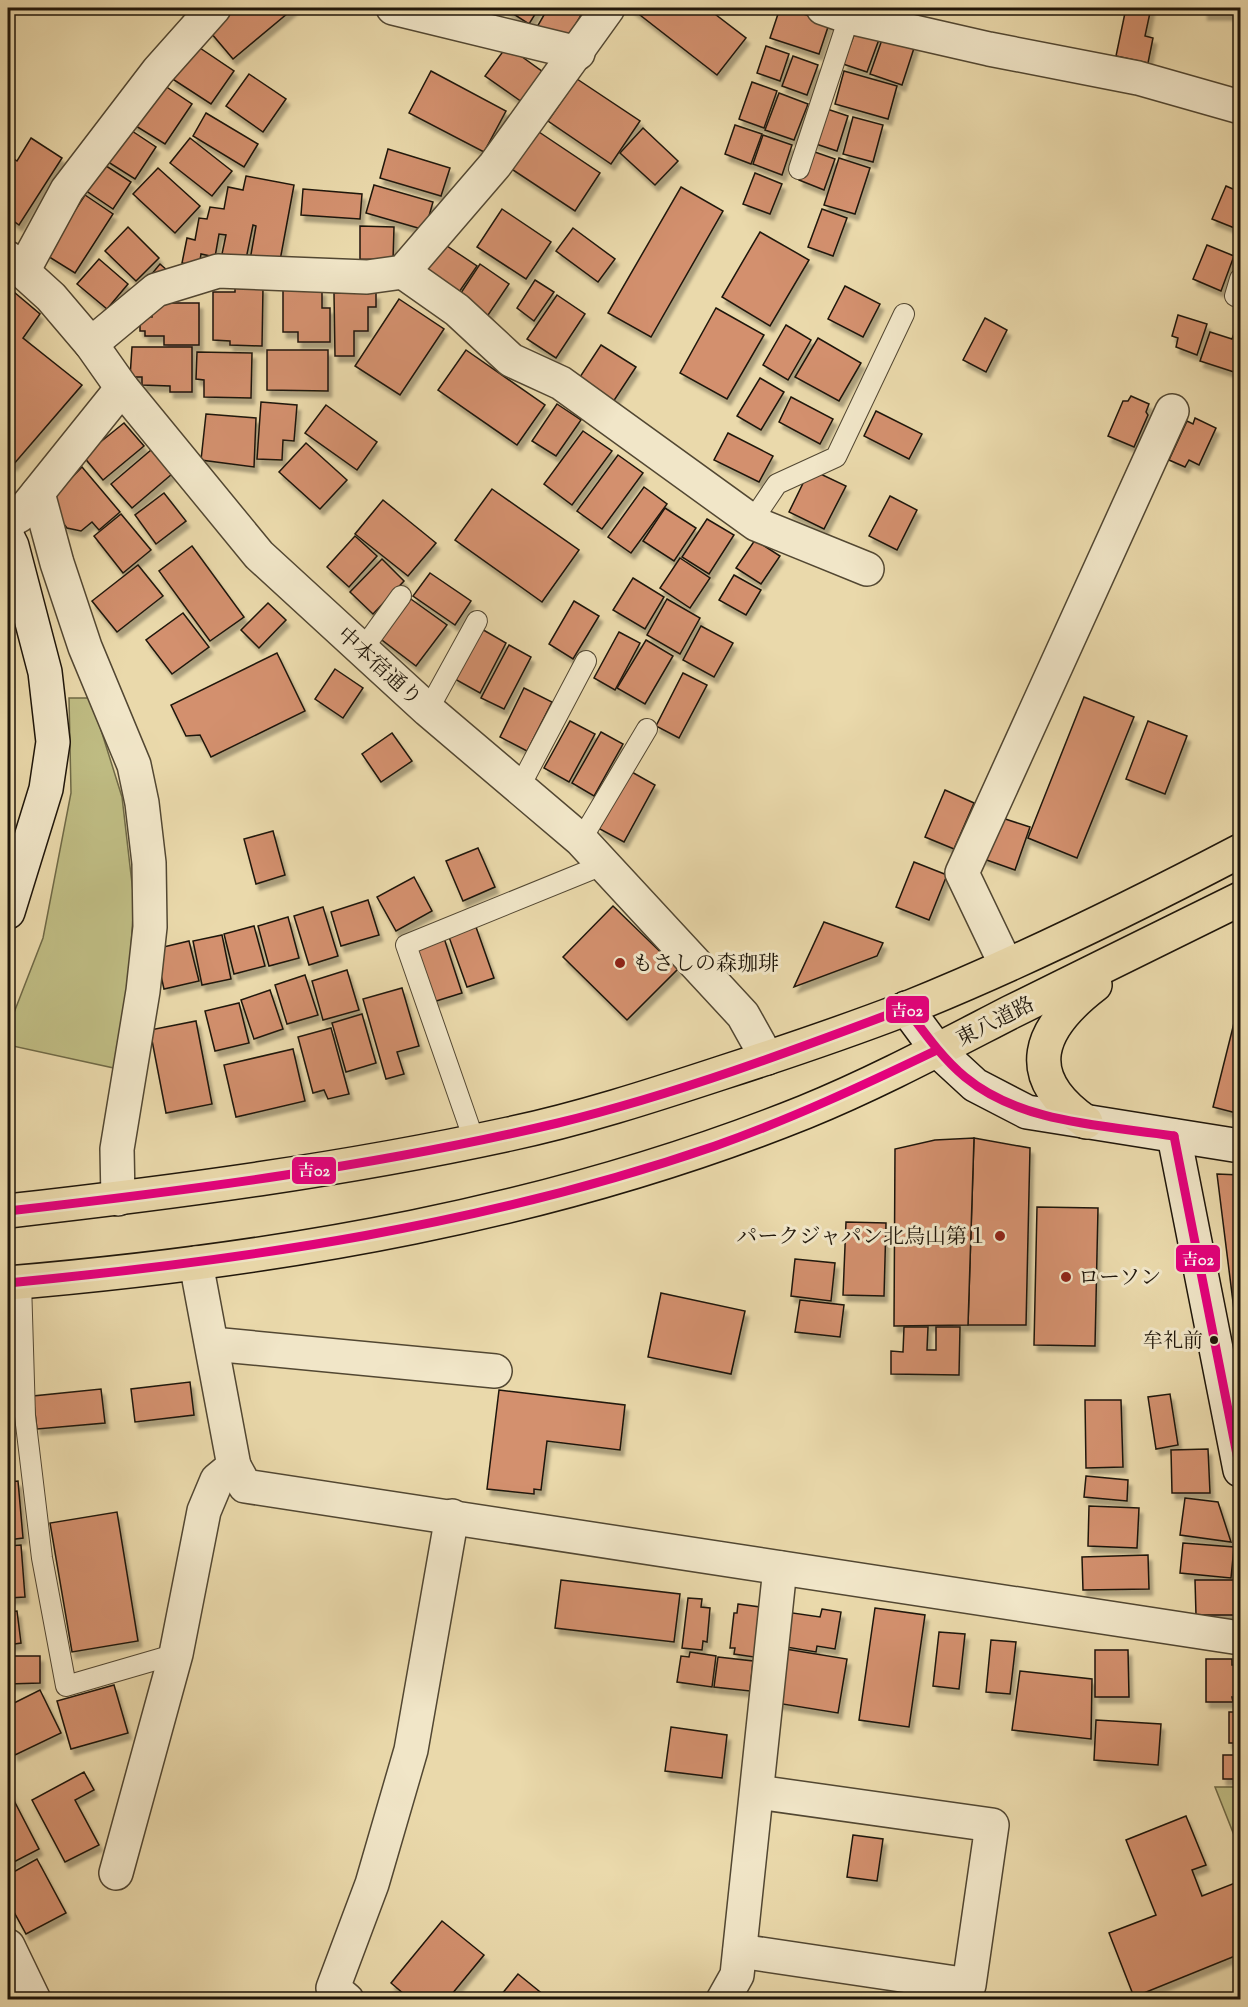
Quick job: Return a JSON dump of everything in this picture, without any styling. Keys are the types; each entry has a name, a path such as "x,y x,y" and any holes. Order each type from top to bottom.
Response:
{"main road":[{"path":"8,1210 118,1199 275,1178 508,1134 624,1103 767,1058 906,1008 1103,921 1240,851"},
{"name":"東八道路","path":"14,1282 196,1263 373,1236 520,1205 591,1185 804,1113 874,1083 1240,899"},
{"path":"1086,1122 1067,1108 1054,1092 1047,1077 1044,1050 1046,1038 1070,1004 1144,947"}],"street":[{"path":"15,265 67,190 158,71 214,8"},
{"path":"393,8 578,52"},
{"path":"91,344 156,290 218,271 368,277 403,272 495,165 608,8"},
{"path":"836,12 989,49 1138,78 1240,107"},
{"name":"中本宿通り","path":"15,265 51,297 91,344 122,388 259,555 428,710 581,840 743,1015 767,1058"},
{"path":"403,272 457,310 511,360 561,383 752,521 867,569"},
{"path":"8,522 20,515 122,388"},
{"path":"1006,965 962,873 1172,411"},
{"path":"38,493 57,562 85,647 134,765 149,864 150,927 143,991 118,1139 118,1199"},
{"path":"8,538 45,672 52,742 46,789 8,912"},
{"path":"906,1008 937,1050 975,1085 1027,1112 1240,1146"},
{"path":"1174,1136 1240,1469"},
{"path":"196,1263 234,1466 245,1486 1240,1638"},
{"path":"212,1344 495,1371"},
{"path":"116,1873 176,1654 204,1511 217,1480 234,1466"},
{"path":"347,2000 333,1988 372,1884 411,1750 452,1516"},
{"path":"723,2000 737,1975 780,1568"},
{"path":"740,1951 969,1985 992,1825 757,1792"},
{"path":"8,1946 34,2000"}],"lane":[{"path":"800,169 836,12"},
{"path":"1240,279 1235,296 1240,298"},
{"path":"752,521 777,484 836,457 904,315"},
{"path":"362,650 402,596"},
{"path":"428,710 477,621"},
{"path":"519,788 586,661"},
{"path":"581,840 647,729"},
{"path":"474,1140 406,945 605,864"},
{"path":"14,1282 25,1416 42,1558 66,1686 176,1654"}],"shaded area":[{"path":"69,698 91,698 122,797 134,901 123,1070 8,1045 8,1028 43,938 71,793"},
{"path":"1215,1787 1240,1787 1240,1839 1236,1840"}],"building":[{"path":"230,8 294,8 233,59 206,27"},
{"path":"466,8 496,8 489,20"},
{"path":"504,8 539,8 529,24"},
{"path":"548,8 585,8 570,34 537,27"},
{"path":"631,8 707,8 746,38 717,75"},
{"path":"780,8 830,21 819,54 770,38"},
{"path":"1126,8 1151,8 1145,36 1153,38 1148,63 1116,56"},
{"path":"1204,8 1240,8 1240,14 1204,14"},
{"path":"856,30 881,34 867,72 843,64"},
{"path":"884,34 915,45 902,85 870,74"},
{"path":"194,44 234,71 211,104 171,78"},
{"path":"507,46 543,72 522,102 485,76"},
{"path":"766,46 789,54 780,81 757,73"},
{"path":"793,56 818,65 807,95 782,86"},
{"path":"431,71 506,111 484,152 409,113"},
{"path":"844,71 897,86 888,119 835,104"},
{"path":"249,74 286,99 263,132 226,106"},
{"path":"577,79 640,121 611,164 548,121"},
{"path":"159,82 192,104 165,144 131,123"},
{"path":"752,82 777,91 764,128 739,119"},
{"path":"779,93 808,104 794,140 765,130"},
{"path":"824,108 848,116 837,151 813,143"},
{"path":"206,113 258,144 244,167 193,136"},
{"path":"853,117 883,125 873,162 843,154"},
{"path":"735,125 762,134 751,164 725,154"},
{"path":"126,127 156,147 135,179 105,160"},
{"path":"643,128 678,161 655,185 620,153"},
{"path":"536,130 600,173 575,211 510,168"},
{"path":"763,135 792,145 782,175 753,164"},
{"path":"31,138 62,158 19,225 8,217 8,155 17,161"},
{"path":"190,138 232,171 212,196 170,163"},
{"path":"1240,148 1240,166 1234,164"},
{"path":"388,149 450,168 441,196 380,178"},
{"path":"809,150 835,159 824,190 799,180"},
{"path":"839,158 870,168 855,214 824,205"},
{"path":"100,162 131,182 113,209 82,188"},
{"path":"158,168 200,206 175,233 133,194"},
{"path":"755,173 782,184 770,214 743,204"},
{"path":"246,176 294,185 279,266 250,260 256,226 253,225 246,259 222,254 226,235 219,234 215,257 201,254 199,267 182,263 187,238 195,240 199,218 207,219 210,207 224,209 228,187 243,190"},
{"path":"374,185 433,202 425,230 366,213"},
{"path":"1226,186 1240,192 1240,221 1237,229 1212,219"},
{"path":"681,187 723,211 651,337 608,313"},
{"path":"303,189 362,194 360,219 301,215"},
{"path":"85,195 113,214 75,273 46,255"},
{"path":"502,209 551,242 526,279 477,247"},
{"path":"822,209 847,218 833,256 808,247"},
{"path":"360,226 394,227 393,260 360,259"},
{"path":"128,227 159,258 136,281 105,251"},
{"path":"573,228 615,259 598,282 556,251"},
{"path":"760,232 809,260 770,326 722,297"},
{"path":"441,242 477,266 457,295 421,272"},
{"path":"1207,245 1234,256 1221,291 1193,279"},
{"path":"99,259 128,284 107,309 77,284"},
{"path":"160,264 168,271 146,281"},
{"path":"480,264 509,284 484,321 455,302"},
{"path":"535,280 554,292 534,321 517,308"},
{"path":"845,286 880,304 863,337 828,319"},
{"path":"8,287 40,314 23,338 82,385 13,465 8,461"},
{"path":"235,287 263,287 262,346 230,345 230,341 213,340 213,292 235,292"},
{"path":"283,290 322,290 322,308 330,308 330,342 298,342 298,332 283,332"},
{"path":"334,293 376,293 376,307 368,307 368,331 354,331 354,356 335,356"},
{"path":"557,295 585,314 556,358 527,339"},
{"path":"399,299 444,329 400,395 355,366"},
{"path":"152,303 199,303 199,345 164,345 164,336 145,336 145,331 140,331 140,316 152,317"},
{"path":"716,308 764,335 727,399 680,373"},
{"path":"1178,315 1207,324 1197,355 1176,347 1178,338 1172,336"},
{"path":"985,318 1007,330 986,372 963,360"},
{"path":"786,325 811,340 788,380 763,365"},
{"path":"1237,325 1240,326 1240,352 1234,372 1200,361 1210,332 1232,339"},
{"path":"818,338 861,363 839,401 795,377"},
{"path":"601,345 636,367 613,402 578,380"},
{"path":"132,347 192,347 192,392 170,392 170,386 142,385 142,377 130,377"},
{"path":"267,350 328,350 328,391 267,390"},
{"path":"466,350 545,405 517,445 438,390"},
{"path":"197,352 252,353 251,398 204,397 204,380 196,379"},
{"path":"760,378 784,392 761,430 737,416"},
{"path":"1131,396 1149,404 1146,412 1148,415 1134,447 1108,436 1123,401 1128,401"},
{"path":"791,397 833,419 820,444 779,422"},
{"path":"261,402 297,405 294,441 283,440 282,460 257,459"},
{"path":"557,404 581,420 556,456 532,441"},
{"path":"326,405 377,442 357,470 305,433"},
{"path":"876,411 922,434 909,459 864,436"},
{"path":"206,414 256,418 254,467 201,460"},
{"path":"1195,418 1216,428 1199,465 1189,460 1185,467 1169,460 1187,421 1193,424"},
{"path":"124,423 144,446 103,480 83,456"},
{"path":"583,431 612,451 572,505 544,484"},
{"path":"728,433 773,456 759,482 714,460"},
{"path":"306,443 347,480 320,509 279,472"},
{"path":"151,450 172,474 132,508 111,484"},
{"path":"618,455 643,473 602,529 577,511"},
{"path":"82,467 120,512 99,530 92,522 81,531 67,528 53,510 55,495"},
{"path":"810,469 846,486 824,529 789,512"},
{"path":"644,487 667,504 631,553 608,537"},
{"path":"492,489 579,550 542,602 455,540"},
{"path":"164,493 186,521 156,544 135,515"},
{"path":"890,496 917,510 897,550 869,536"},
{"path":"383,500 436,543 408,576 355,534"},
{"path":"665,508 696,528 674,561 643,541"},
{"path":"121,514 151,550 123,573 94,536"},
{"path":"707,519 734,535 709,574 682,557"},
{"path":"355,536 377,556 349,587 327,567"},
{"path":"755,540 780,556 761,584 736,568"},
{"path":"192,546 244,617 210,641 159,571"},
{"path":"680,558 710,578 690,608 660,588"},
{"path":"382,559 404,581 373,614 350,592"},
{"path":"138,565 163,596 117,632 92,601"},
{"path":"430,573 471,601 455,625 413,596"},
{"path":"734,575 761,590 746,615 719,600"},
{"path":"633,578 664,597 645,629 613,610"},
{"path":"408,597 447,625 416,666 378,637"},
{"path":"667,599 700,618 680,654 647,635"},
{"path":"574,601 599,616 573,659 549,644"},
{"path":"268,603 286,620 259,648 241,630"},
{"path":"183,613 209,647 172,674 146,640"},
{"path":"701,626 733,643 714,677 683,660"},
{"path":"480,628 506,643 480,693 453,678"},
{"path":"619,632 640,643 615,690 594,678"},
{"path":"646,640 673,656 645,704 617,688"},
{"path":"509,645 531,657 504,709 481,698"},
{"path":"277,653 305,711 211,757 200,735 186,736 171,705"},
{"path":"335,669 363,688 343,718 315,699"},
{"path":"683,673 707,685 679,738 656,726"},
{"path":"524,688 552,702 527,751 500,737"},
{"path":"1084,697 1134,717 1077,858 1028,838"},
{"path":"570,721 595,734 569,782 544,768"},
{"path":"1148,721 1187,736 1165,794 1126,779"},
{"path":"601,732 623,744 594,796 572,783"},
{"path":"392,733 412,761 381,782 362,754"},
{"path":"630,771 655,785 624,842 598,828"},
{"path":"945,790 974,803 954,849 925,837"},
{"path":"996,816 1030,827 1015,870 981,858"},
{"path":"273,831 285,875 256,884 244,839"},
{"path":"478,848 495,887 463,901 446,861"},
{"path":"914,862 947,875 929,920 896,907"},
{"path":"414,877 432,911 396,931 377,897"},
{"path":"368,900 379,935 341,946 331,912"},
{"name":"もさしの森珈琲","path":"613,906 678,969 627,1020 563,957"},
{"path":"323,907 338,956 309,965 294,916"},
{"path":"288,917 299,958 269,966 258,926"},
{"path":"824,922 883,943 877,956 794,987"},
{"path":"254,926 265,966 234,974 224,934"},
{"path":"476,927 494,978 467,987 449,937"},
{"path":"222,935 231,979 202,985 193,941"},
{"path":"444,938 462,993 433,1002 415,947"},
{"path":"189,941 199,981 164,989 155,949"},
{"path":"347,970 359,1010 323,1020 312,981"},
{"path":"305,975 318,1015 287,1024 275,985"},
{"path":"402,988 419,1046 397,1052 404,1074 386,1079 363,999"},
{"path":"270,990 283,1029 254,1039 241,1000"},
{"path":"1240,999 1240,1114 1213,1107"},
{"path":"239,1003 249,1043 215,1051 205,1011"},
{"path":"362,1014 376,1063 346,1072 332,1023"},
{"path":"196,1021 212,1104 166,1113 150,1030"},
{"path":"331,1028 349,1094 328,1099 324,1090 313,1093 298,1037"},
{"path":"293,1049 305,1101 236,1117 224,1065"},
{"name":"パークジャパン北烏山第１","path":"974,1138 1030,1148 1026,1325 968,1325"},
{"path":"974,1138 968,1325 894,1326 895,1149 935,1140"},
{"path":"1217,1174 1240,1175 1240,1358"},
{"name":"ローソン","path":"1037,1207 1098,1208 1095,1346 1034,1345"},
{"path":"846,1222 886,1223 884,1296 843,1295"},
{"path":"795,1259 835,1263 831,1301 791,1296"},
{"path":"661,1293 745,1311 731,1374 648,1357"},
{"path":"800,1300 844,1305 840,1337 795,1332"},
{"path":"904,1327 928,1327 927,1350 936,1350 936,1327 960,1327 959,1375 891,1374 891,1351 903,1352"},
{"path":"190,1382 194,1415 135,1422 131,1389"},
{"path":"101,1389 105,1423 37,1429 33,1396"},
{"path":"499,1390 625,1405 620,1450 547,1441 541,1490 534,1489 534,1494 487,1489"},
{"path":"1170,1394 1178,1445 1156,1449 1148,1397"},
{"path":"1085,1400 1121,1400 1123,1467 1086,1468"},
{"path":"1208,1449 1210,1493 1172,1493 1171,1450"},
{"path":"1086,1476 1128,1480 1127,1501 1084,1497"},
{"path":"18,1481 23,1538 8,1540 8,1482"},
{"path":"1185,1498 1218,1502 1231,1542 1180,1535"},
{"path":"1089,1506 1139,1508 1137,1548 1088,1546"},
{"path":"117,1512 138,1641 72,1652 50,1523"},
{"path":"1183,1543 1234,1547 1231,1578 1180,1573"},
{"path":"21,1545 25,1597 8,1598 8,1546"},
{"path":"1148,1555 1149,1589 1083,1590 1082,1557"},
{"path":"561,1580 680,1594 674,1642 555,1628"},
{"path":"1195,1580 1240,1580 1240,1615 1196,1615"},
{"path":"688,1598 702,1599 701,1607 710,1608 707,1642 703,1641 702,1650 682,1648"},
{"path":"738,1604 760,1607 754,1657 734,1654 735,1648 730,1648 734,1613 737,1613"},
{"path":"875,1608 925,1615 909,1727 859,1720"},
{"path":"822,1609 841,1612 835,1649 817,1646 816,1652 780,1646 786,1612 820,1617"},
{"path":"17,1611 21,1643 8,1645 8,1612"},
{"path":"939,1632 965,1634 959,1689 933,1686"},
{"path":"991,1640 1016,1642 1010,1694 986,1692"},
{"path":"779,1648 847,1659 838,1713 770,1702"},
{"path":"1095,1650 1128,1650 1129,1697 1095,1697"},
{"path":"690,1652 716,1656 712,1687 677,1682 681,1656 689,1657"},
{"path":"8,1656 40,1656 40,1683 8,1684"},
{"path":"718,1657 753,1661 750,1691 714,1687"},
{"path":"1206,1659 1232,1659 1232,1665 1240,1665 1240,1697 1232,1697 1233,1702 1206,1702"},
{"path":"1020,1671 1092,1679 1091,1739 1012,1730"},
{"path":"114,1685 128,1733 71,1749 57,1701"},
{"path":"40,1690 61,1733 15,1755 8,1738 8,1706"},
{"path":"1229,1712 1240,1712 1240,1743 1229,1743"},
{"path":"1096,1720 1161,1724 1158,1765 1094,1760"},
{"path":"671,1727 727,1735 722,1778 665,1771"},
{"path":"1223,1755 1240,1755 1240,1779 1223,1779"},
{"path":"84,1772 94,1790 75,1800 99,1845 65,1862 32,1800"},
{"path":"8,1789 39,1849 8,1865"},
{"path":"1186,1816 1206,1865 1192,1870 1202,1896 1240,1881 1240,1954 1134,1997 1109,1933 1156,1915 1126,1840"},
{"path":"853,1835 883,1839 877,1881 847,1877"},
{"path":"37,1859 66,1913 26,1934 8,1901 8,1875"},
{"path":"442,1921 484,1955 447,2000 411,2000 391,1983"},
{"path":"518,1974 550,2000 497,2000"}],"transit line":[{"name":"吉02","path":"8,1211 353,1164 558,1123 690,1085 777,1056 906,1008 949,1062 987,1093 1012,1104 1065,1120 1174,1136"},
{"name":"吉02","path":"8,1283 188,1263 366,1236 542,1198 629,1174 743,1136 827,1101 937,1050"},
{"name":"吉02","path":"1174,1136 1240,1470"}],"place":[{"name":"もさしの森珈琲","path":"620,963"},
{"name":"パークジャパン北烏山第１","path":"1000,1236"},
{"name":"ローソン","path":"1066,1277"},
{"name":"牟礼前","path":"1214,1340"}]}
